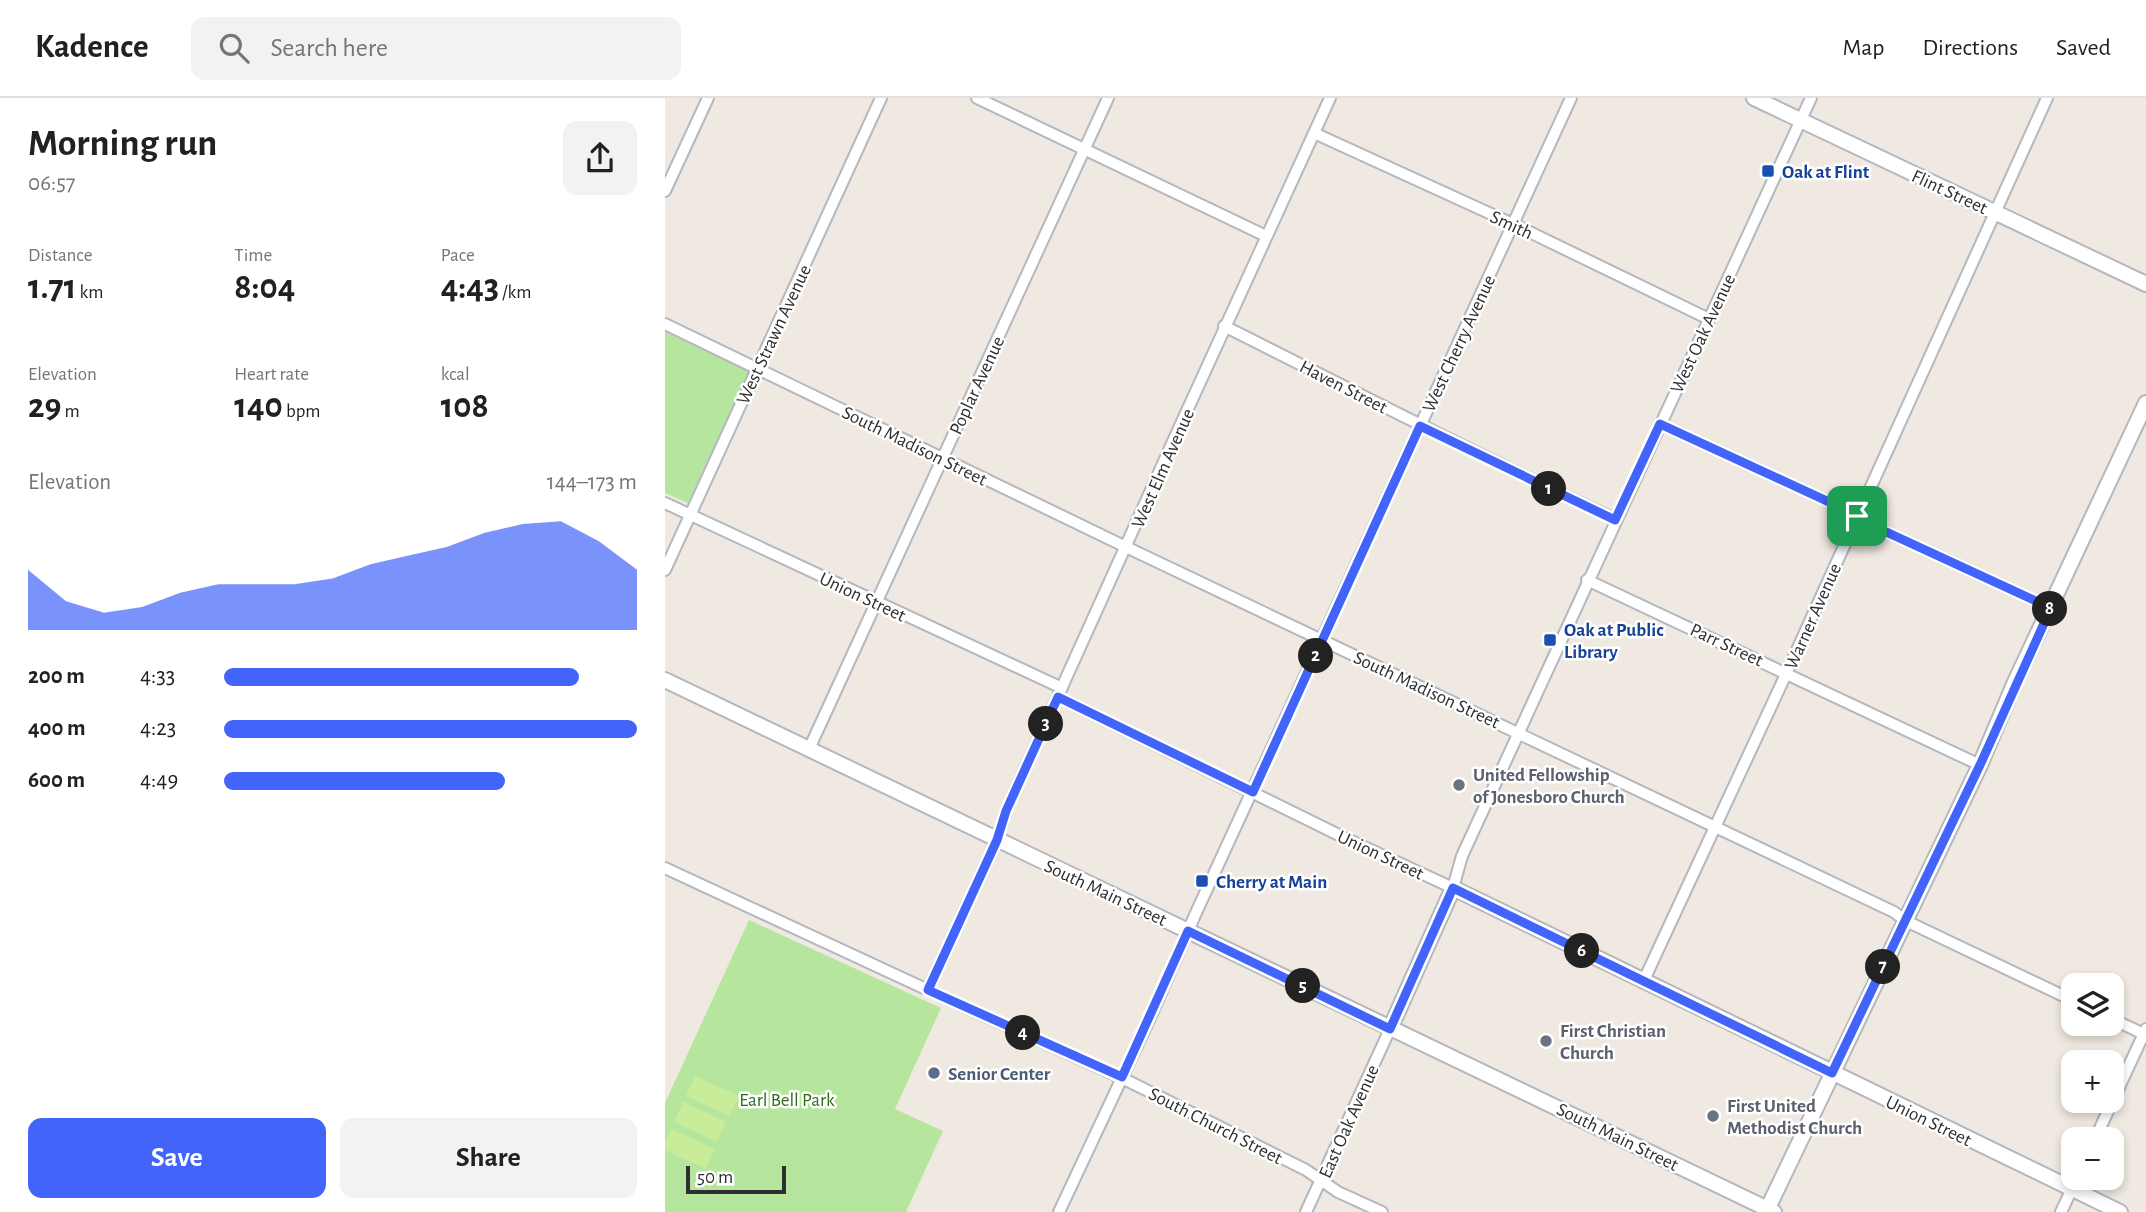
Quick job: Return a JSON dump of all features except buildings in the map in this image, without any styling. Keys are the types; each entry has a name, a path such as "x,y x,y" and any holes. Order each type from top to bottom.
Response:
{"main road":[{"name":"Flint Street","path":"1754,98 2146,284"},
{"path":"1769,1211 1980,765 2146,403"},
{"name":"South Main Street","path":"665,680 1390,1029 1596,1125 1769,1211"},
{"name":"Union Street","path":"1453,888 1832,1073 2061,1178"},
{"name":"West Oak Avenue","path":"1390,1029 1453,888"},
{"name":"Union Street","path":"2085,1190 2120,1212"}],"street":[{"path":"665,191 708,98"},
{"name":"West Strawn Avenue","path":"665,570 881,98"},
{"path":"977,98 1266,236"},
{"name":"Poplar Avenue","path":"809,749 1108,98"},
{"name":"West Elm Avenue","path":"928,990 1224,326 1330,98"},
{"name":"West Cherry Avenue","path":"1059,1212 1571,98"},
{"name":"West Oak Avenue","path":"1453,888 1462,856 1587,580 1811,98"},
{"name":"Warner Avenue","path":"1644,981 2047,98"},
{"name":"Smith","path":"1314,133 1709,319"},
{"name":"South Madison Street","path":"665,324 1126,547 1894,912 1906,921 2061,995"},
{"name":"Haven Street","path":"1224,326 1374,400 1420,426 1615,520"},
{"path":"1660,424 2051,608"},
{"name":"Union Street","path":"665,503 876,602 1345,838 1453,888"},
{"name":"Parr Street","path":"1587,580 1980,765"},
{"name":"South Church Street","path":"665,867 1122,1077 1240,1135 1338,1192 1382,1212"},
{"path":"2101,1127 2144,1037 2124,1026"},
{"name":"East Oak Avenue","path":"1306,1212 1390,1029"},
{"path":"2061,1212 2072,1190"}],"green space":[{"path":"665,332 749,371 688,503 665,493"},
{"name":"Earl Bell Park","path":"749,920 941,1008 895,1109 943,1131 906,1212 665,1212 665,1103"},
{"path":"695,1076 739,1096 729,1116 686,1096"},
{"path":"683,1102 726,1122 717,1142 674,1122"},
{"path":"671,1129 715,1149 706,1169 665,1150 665,1142"}],"place":[{"name":"Oak at Flint","path":"1768,171"},
{"name":"Oak at Public Library","path":"1550,640"},
{"name":"United Fellowship of Jonesboro Church","path":"1459,785"},
{"name":"Cherry at Main","path":"1202,881"},
{"name":"First Christian Church","path":"1546,1041"},
{"name":"Senior Center","path":"934,1073"},
{"name":"First United Methodist Church","path":"1713,1116"}],"route":[{"path":"1660,424 1857,516 2051,608 2015,682 1980,765 1832,1073 1453,888 1390,1029 1188,931 1122,1077 928,990 997,840 1006,811 1058,697 1253,792 1420,426 1615,520 1660,424"}]}
